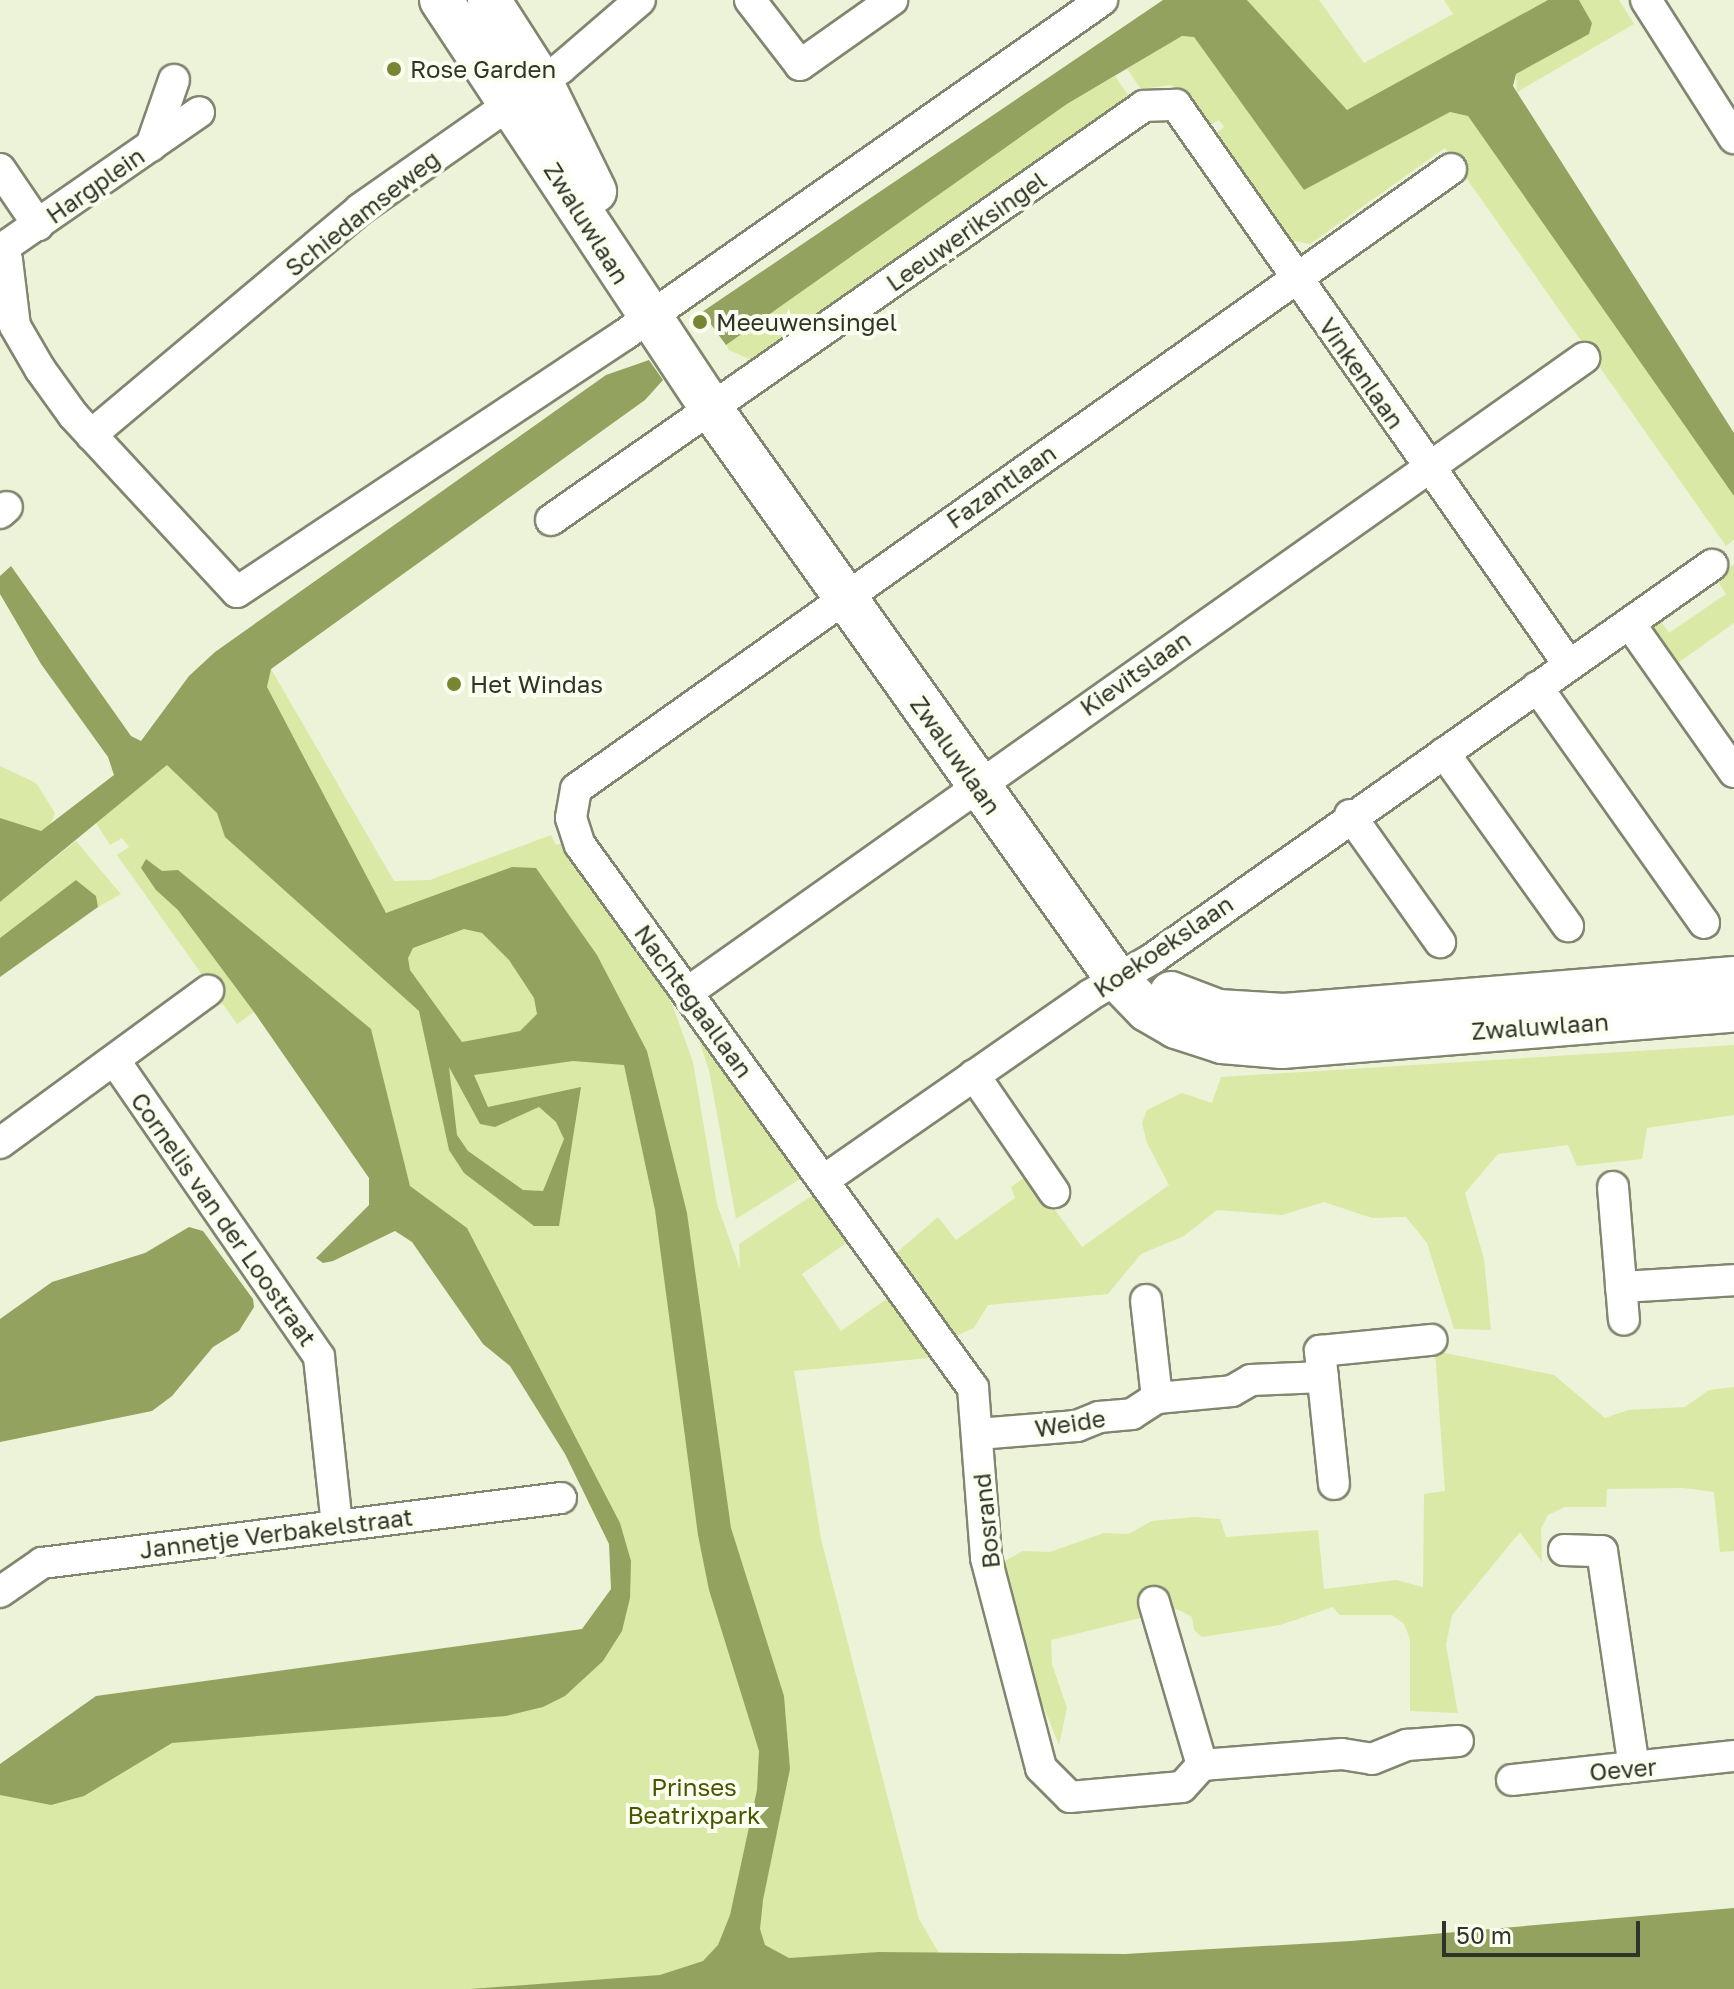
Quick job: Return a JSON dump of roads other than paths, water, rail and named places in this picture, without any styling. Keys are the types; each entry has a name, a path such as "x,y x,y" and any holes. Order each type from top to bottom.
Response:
{"main road":[{"name":"Zwaluwlaan","path":"441,0 525,93"},
{"name":"Zwaluwlaan","path":"489,0 525,93 658,312 1127,973 1147,1010 1176,1027 1222,1042 1282,1047 1734,1011"},
{"name":"Zwaluwlaan","path":"1127,973 1185,1001 1218,1011 1284,1015 1734,978"}],"street":[{"name":"Schiedamseweg","path":"91,435 360,209 525,93 640,0"},
{"path":"750,0 800,65 892,0"},
{"path":"91,435 237,592 658,312 1102,0"},
{"path":"1646,0 1734,138"},
{"name":"Hargplein","path":"151,146 174,80"},
{"name":"Vinkenlaan","path":"1144,106 1176,105 1569,665"},
{"name":"Leeuweriksingel","path":"551,520 1144,106"},
{"name":"Hargplein","path":"91,435 40,369 15,326 7,260 0,251 199,112"},
{"name":"Hargplein","path":"0,169 38,225"},
{"name":"Fazantlaan","path":"571,818 576,789 1451,169"},
{"name":"Kievitslaan","path":"688,992 987,777 1584,358"},
{"name":"Koekoekslaan","path":"824,1180 1712,565"},
{"path":"1630,624 1734,772"},
{"path":"1537,687 1704,923"},
{"path":"1444,753 1568,926"},
{"path":"1350,815 1440,942"},
{"name":"Nachtegaallaan","path":"571,818 580,845 824,1180"},
{"path":"0,1143 208,991"},
{"name":"Cornelis van der Loostraat","path":"115,1061 319,1357 337,1525"},
{"path":"974,1075 1054,1192"},
{"name":"Bosrand","path":"824,1180 973,1388 986,1558 1041,1768 1070,1797 1182,1787 1202,1765"},
{"path":"1613,1187 1624,1320"},
{"path":"1621,1287 1734,1280"},
{"path":"1146,1300 1157,1398"},
{"path":"1334,1484 1320,1351 1431,1340"},
{"name":"Weide","path":"978,1434 1077,1426 1099,1417 1132,1414 1157,1398 1232,1391 1251,1380 1323,1377"},
{"name":"Jannetje Verbakelstraat","path":"0,1592 42,1563 561,1498"},
{"path":"1564,1550 1602,1551 1634,1767"},
{"path":"1154,1602 1202,1765 1342,1754 1372,1759 1407,1745 1458,1741"},
{"name":"Oever","path":"1512,1780 1734,1756"}],"place":[{"name":"Rose Garden","path":"394,69"},
{"name":"Meeuwensingel","path":"700,322"},
{"name":"Het Windas","path":"454,684"}],"park label":[{"name":"Prinses Beatrixpark","path":"694,1801"}]}
